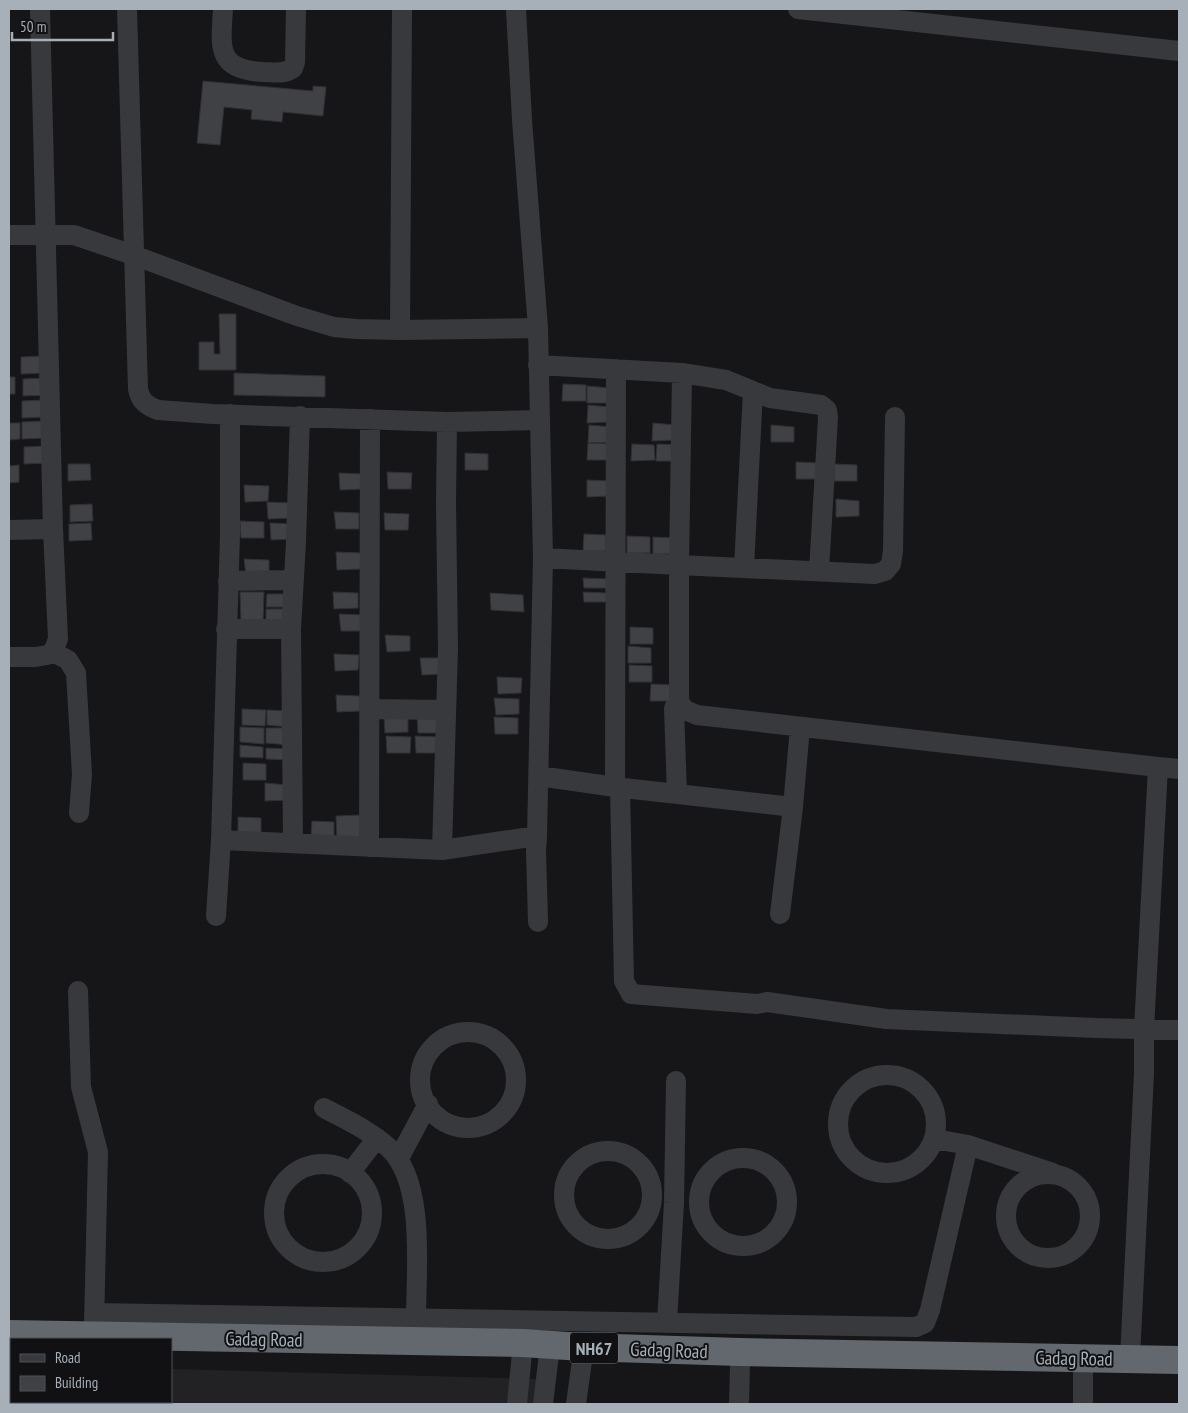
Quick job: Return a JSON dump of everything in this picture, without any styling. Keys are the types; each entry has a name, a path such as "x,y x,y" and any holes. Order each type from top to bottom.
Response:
{"highway":[{"name":"Gadag Road","path":"9,1334 112,1333 523,1350 549,1353 750,1352 1179,1360"},
{"name":"Gadag Road","path":"172,1352 523,1350"},
{"name":"Gadag Road","path":"549,1353 582,1361 740,1366 1179,1374"}],"street":[{"path":"9,657 47,655 53,652 58,639 53,529 40,9"},
{"path":"127,9 133,256 139,396 150,407 158,410 230,414 447,422 539,420"},
{"path":"223,9 221,38 222,51 226,59 233,65 256,72 283,72 293,68 295,62 296,9"},
{"path":"400,330 402,9"},
{"path":"516,9 522,120 538,328 543,558 536,851 538,922"},
{"path":"798,9 854,12 1179,51"},
{"path":"9,235 74,236 297,316 334,327 356,330 538,328"},
{"path":"538,364 682,373 726,380 770,398 822,405 827,410 819,571"},
{"path":"615,787 616,369"},
{"path":"682,373 679,702 684,710 697,715 1179,769"},
{"path":"744,568 753,391"},
{"path":"216,916 221,840 228,581 230,414"},
{"path":"293,842 291,629 300,416"},
{"path":"543,558 874,574 885,572 890,564 893,551 895,417"},
{"path":"369,847 370,419"},
{"path":"442,850 448,648 447,422"},
{"path":"9,530 53,529"},
{"path":"228,581 294,580"},
{"path":"226,629 291,629"},
{"path":"53,652 68,660 76,673 82,774 79,813"},
{"path":"674,708 678,794"},
{"path":"370,709 446,710"},
{"path":"780,914 800,727"},
{"path":"1130,1358 1144,1029 1158,767"},
{"path":"539,776 615,787 793,806"},
{"path":"615,787 620,788 624,982 631,994 757,1004 767,1002 886,1018 1179,1030"},
{"path":"221,840 442,850 537,836"},
{"path":"78,990 81,1087 98,1152 112,1333 416,1318 916,1327 925,1323 930,1310 968,1145"},
{"path":"475,1032 491,1037 505,1048 514,1063 517,1079 515,1095 507,1110 488,1124 471,1128 454,1126 439,1119 428,1104 422,1096 421,1070 427,1055 438,1042 458,1033 475,1032"},
{"path":"877,1075 894,1075 911,1080 925,1092 934,1106 937,1123 935,1139 927,1155 907,1170 890,1174 873,1172 857,1164 848,1155 840,1140 837,1123 838,1114 844,1098 856,1085 877,1075"},
{"path":"667,1322 674,1202 676,1081"},
{"path":"399,1158 428,1104"},
{"path":"324,1108 377,1138 399,1158 408,1175 417,1226 416,1318"},
{"path":"350,1173 377,1138"},
{"path":"935,1139 968,1145 1054,1173 1068,1178 1081,1188 1088,1200 1091,1215 1089,1229 1082,1242 1065,1255 1051,1258 1036,1256 1022,1250 1015,1243 1008,1230 1005,1215 1012,1193 1021,1182 1040,1174 1054,1173"},
{"path":"599,1151 614,1151 629,1156 642,1166 650,1179 653,1194 651,1208 644,1222 626,1236 611,1239 595,1237 578,1227 566,1209 564,1186 570,1172 580,1160 599,1151"},
{"path":"750,1158 764,1164 777,1174 785,1187 788,1202 786,1216 778,1230 761,1243 746,1246 730,1245 716,1238 701,1217 699,1202 699,1194 705,1179 715,1168 734,1159 750,1158"},
{"path":"330,1164 350,1173 361,1181 369,1196 373,1213 370,1228 362,1244 343,1259 326,1263 309,1261 293,1253 284,1244 276,1229 273,1213 274,1203 280,1187 292,1174 313,1165 330,1164"},
{"path":"653,1194 674,1202 699,1202"},
{"path":"517,1404 523,1350"},
{"path":"543,1404 549,1353"},
{"path":"576,1404 582,1361"},
{"path":"739,1404 740,1366"},
{"path":"1083,1372 1083,1404"}],"shaded area":[{"path":"9,1364 10,1403 172,1403 172,1369 537,1379 534,1404 9,1404"}],"building":[{"path":"203,81 313,91 313,86 326,87 323,116 283,112 282,122 251,119 252,110 224,107 220,145 197,143"},
{"path":"219,314 236,314 236,370 199,370 199,342 214,342 214,354 220,354"},
{"path":"44,356 44,373 21,374 21,357"},
{"path":"234,373 325,376 325,397 234,395"},
{"path":"9,377 15,377 15,394 9,394"},
{"path":"45,378 46,395 23,396 23,379"},
{"path":"563,384 586,385 586,401 562,401"},
{"path":"587,386 610,388 610,403 587,403"},
{"path":"44,400 45,417 22,418 22,401"},
{"path":"588,405 610,407 610,422 587,423"},
{"path":"45,421 45,438 22,439 22,422"},
{"path":"9,423 20,423 20,439 9,440"},
{"path":"653,423 675,425 675,440 652,441"},
{"path":"589,425 612,427 612,442 588,443"},
{"path":"771,425 794,427 794,442 771,442"},
{"path":"588,443 610,444 610,460 587,460"},
{"path":"632,444 654,445 655,460 631,461"},
{"path":"657,444 680,445 680,461 656,461"},
{"path":"47,446 47,463 24,464 24,447"},
{"path":"465,453 488,454 488,470 465,470"},
{"path":"796,462 819,463 819,479 796,479"},
{"path":"68,464 90,464 91,480 68,481"},
{"path":"834,464 857,465 857,481 834,481"},
{"path":"19,465 19,482 9,483 9,466"},
{"path":"387,472 412,473 411,489 388,489"},
{"path":"339,473 363,474 363,489 340,490"},
{"path":"587,480 610,481 610,496 587,497"},
{"path":"244,485 269,486 268,501 245,502"},
{"path":"836,499 859,501 859,516 836,517"},
{"path":"267,502 291,503 291,518 268,519"},
{"path":"92,504 93,521 70,522 70,505"},
{"path":"334,512 359,513 359,529 336,529"},
{"path":"384,513 409,514 408,530 385,530"},
{"path":"240,521 264,522 264,538 241,538"},
{"path":"91,523 92,540 69,541 69,524"},
{"path":"270,523 295,524 294,539 271,540"},
{"path":"584,534 606,535 606,551 583,551"},
{"path":"627,536 650,537 650,553 627,553"},
{"path":"653,537 676,538 676,554 653,554"},
{"path":"336,552 361,553 361,569 337,570"},
{"path":"244,559 269,560 269,575 246,576"},
{"path":"583,578 607,579 607,588 584,588"},
{"path":"240,592 264,592 263,622 241,621"},
{"path":"333,592 358,593 358,608 334,609"},
{"path":"583,592 607,593 607,602 584,602"},
{"path":"490,593 523,595 524,612 491,610"},
{"path":"267,594 286,594 286,607 266,607"},
{"path":"266,609 286,609 285,622 266,623"},
{"path":"339,614 364,615 364,631 341,631"},
{"path":"630,627 653,628 653,644 630,644"},
{"path":"385,635 410,636 410,651 387,652"},
{"path":"628,646 651,648 651,663 628,663"},
{"path":"334,654 359,655 358,670 335,671"},
{"path":"420,658 445,658 444,674 422,675"},
{"path":"629,665 652,666 652,682 629,682"},
{"path":"497,677 522,678 521,693 498,694"},
{"path":"651,684 674,685 674,701 650,701"},
{"path":"336,695 360,696 360,711 337,712"},
{"path":"494,698 519,699 519,714 496,715"},
{"path":"242,709 266,710 265,726 242,725"},
{"path":"267,710 291,711 290,727 267,725"},
{"path":"384,716 408,717 408,732 385,733"},
{"path":"417,716 441,717 441,733 418,733"},
{"path":"494,717 518,718 518,734 495,734"},
{"path":"240,727 264,728 264,744 240,742"},
{"path":"266,728 290,728 289,745 266,743"},
{"path":"386,736 411,737 410,753 387,753"},
{"path":"415,736 439,737 439,753 416,753"},
{"path":"240,745 263,747 263,758 240,757"},
{"path":"266,748 289,749 289,760 266,759"},
{"path":"243,763 266,764 266,780 243,780"},
{"path":"265,783 288,785 288,800 265,801"},
{"path":"361,815 362,838 337,838 336,816"},
{"path":"238,817 261,818 261,834 238,834"},
{"path":"312,821 334,822 334,838 311,838"}]}
